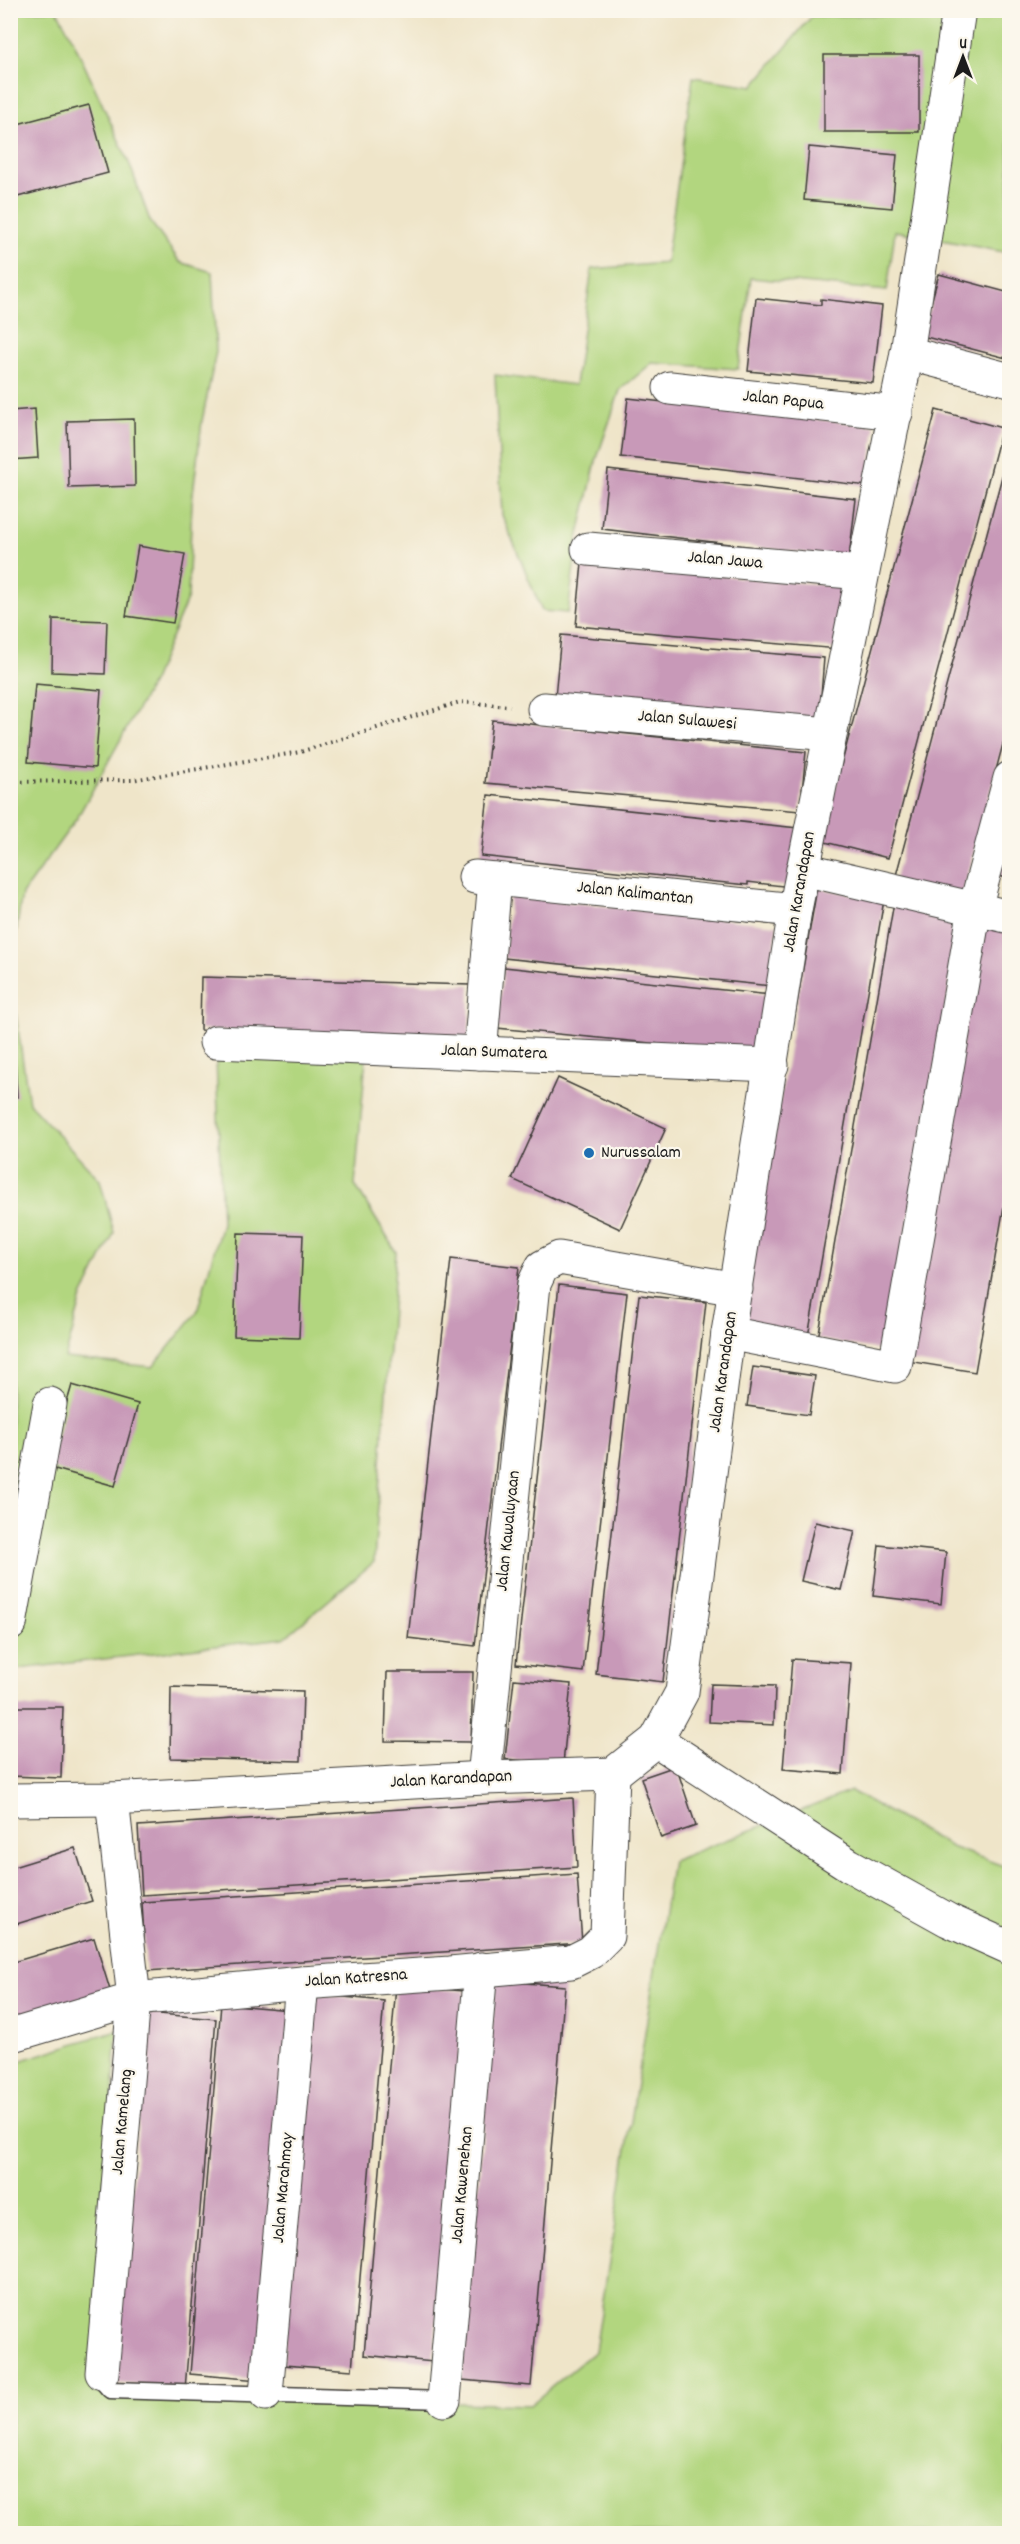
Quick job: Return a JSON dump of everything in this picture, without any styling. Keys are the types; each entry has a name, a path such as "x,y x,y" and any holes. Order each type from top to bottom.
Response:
{"street":[{"name":"Jalan Karandapan","path":"10,1800 112,1799 484,1778 613,1774 657,1740 682,1692 728,1333 795,910 908,353 958,10"},
{"path":"908,353 1010,380"},
{"name":"Jalan Papua","path":"670,388 896,413"},
{"name":"Jalan Jawa","path":"588,549 862,573"},
{"name":"Jalan Sulawesi","path":"544,709 830,734"},
{"path":"728,1333 895,1366 975,908 1010,778"},
{"path":"802,869 1010,917"},
{"name":"Jalan Kalimantan","path":"480,1053 485,878 795,910"},
{"name":"Jalan Sumatera","path":"216,1042 772,1065"},
{"name":"Jalan Kawaluyaan","path":"484,1778 534,1284 542,1267 559,1258 736,1288"},
{"path":"10,1624 50,1404"},
{"path":"657,1740 849,1865 948,1920 1010,1947"},
{"name":"Jalan Katresna","path":"134,1999 571,1962 591,1952 607,1936 613,1774"},
{"path":"10,2036 134,1999 112,1799"},
{"name":"Jalan Kawenehan","path":"444,2400 481,1970"},
{"name":"Jalan Marahmay","path":"266,2394 302,1983"},
{"name":"Jalan Kamelang","path":"102,2373 134,1999"}],"lane":[{"path":"102,2373 103,2382 110,2390 444,2400"}],"path":[{"path":"10,782 132,780 300,752 460,702 544,709"}],"green space":[{"path":"57,10 130,165 150,221 180,262 212,272 216,352 202,421 192,501 188,597 153,681 77,818 22,894 11,965 10,11"},
{"path":"946,10 1009,11 1009,253 895,231 887,291 751,278 738,369 652,363 620,390 596,461 577,543 568,613 542,611 502,515 495,375 575,385 592,269 666,263 693,77 753,86 812,16 945,14"},
{"path":"10,975 29,1103 100,1180 114,1233 82,1297 65,1358 153,1367 197,1312 222,1223 216,1058 366,1057 355,1185 396,1252 374,1562 284,1638 11,1670"},
{"path":"851,1791 951,1847 1009,1868 1009,2533 11,2533 10,2064 117,2030 94,2393 530,2405 595,2351 672,1861"}],"building":[{"path":"824,55 919,55 919,132 824,132"},
{"path":"89,105 108,173 10,199 10,126"},
{"path":"809,147 897,155 892,208 804,200"},
{"path":"939,274 1010,293 1010,359 922,336"},
{"path":"756,298 821,305 821,299 882,306 873,383 748,371"},
{"path":"628,398 875,426 868,486 621,457"},
{"path":"35,409 38,458 10,460 10,411"},
{"path":"936,410 1002,428 888,858 821,841"},
{"path":"134,419 135,486 69,488 67,421"},
{"path":"1009,450 1010,718 961,900 894,883"},
{"path":"608,470 856,499 849,558 602,529"},
{"path":"138,546 185,554 173,623 126,616"},
{"path":"582,563 845,587 839,649 576,626"},
{"path":"53,619 107,621 105,674 52,672"},
{"path":"561,635 824,658 819,720 555,697"},
{"path":"35,684 101,690 95,768 28,762"},
{"path":"492,720 806,752 800,811 485,783"},
{"path":"488,795 798,828 791,887 748,882 748,885 706,881 481,856"},
{"path":"1010,837 1010,879 999,876"},
{"path":"817,888 884,900 808,1337 741,1326"},
{"path":"510,896 777,925 771,986 504,958"},
{"path":"894,902 962,913 886,1351 818,1339"},
{"path":"983,922 1010,926 1010,1172 975,1372 907,1361"},
{"path":"504,967 771,995 764,1054 497,1028"},
{"path":"201,977 470,985 469,1038 200,1030"},
{"path":"10,1040 14,1040 17,1097 10,1097"},
{"name":"Nurussalam","path":"558,1078 666,1128 620,1229 512,1179"},
{"path":"238,1233 303,1235 299,1338 234,1336"},
{"path":"451,1259 519,1267 475,1646 408,1638"},
{"path":"559,1285 627,1293 583,1672 516,1664"},
{"path":"639,1295 706,1302 663,1682 596,1674"},
{"path":"753,1367 815,1376 809,1415 747,1406"},
{"path":"72,1385 138,1404 115,1486 48,1467"},
{"path":"815,1522 855,1531 841,1590 801,1581"},
{"path":"879,1545 946,1552 941,1604 873,1596"},
{"path":"792,1659 851,1663 843,1774 783,1769"},
{"path":"387,1672 473,1672 471,1742 385,1741"},
{"path":"514,1679 571,1684 563,1764 505,1759"},
{"path":"711,1684 775,1686 774,1725 709,1722"},
{"path":"171,1687 303,1691 301,1761 170,1758"},
{"path":"10,1707 63,1707 61,1778 10,1776"},
{"path":"676,1766 696,1826 661,1838 641,1778"},
{"path":"573,1798 577,1867 142,1895 138,1826"},
{"path":"75,1848 92,1901 10,1926 10,1868"},
{"path":"577,1874 582,1943 146,1971 142,1902"},
{"path":"94,1938 110,1990 10,2021 10,1963"},
{"path":"496,1981 565,1986 531,2386 462,2380"},
{"path":"396,1986 465,1991 433,2362 364,2355"},
{"path":"314,1994 384,2001 352,2370 283,2365"},
{"path":"221,2004 291,2010 259,2380 190,2374"},
{"path":"148,2013 216,2019 185,2389 116,2383"}],"place":[{"name":"Nurussalam","path":"589,1153"}]}
